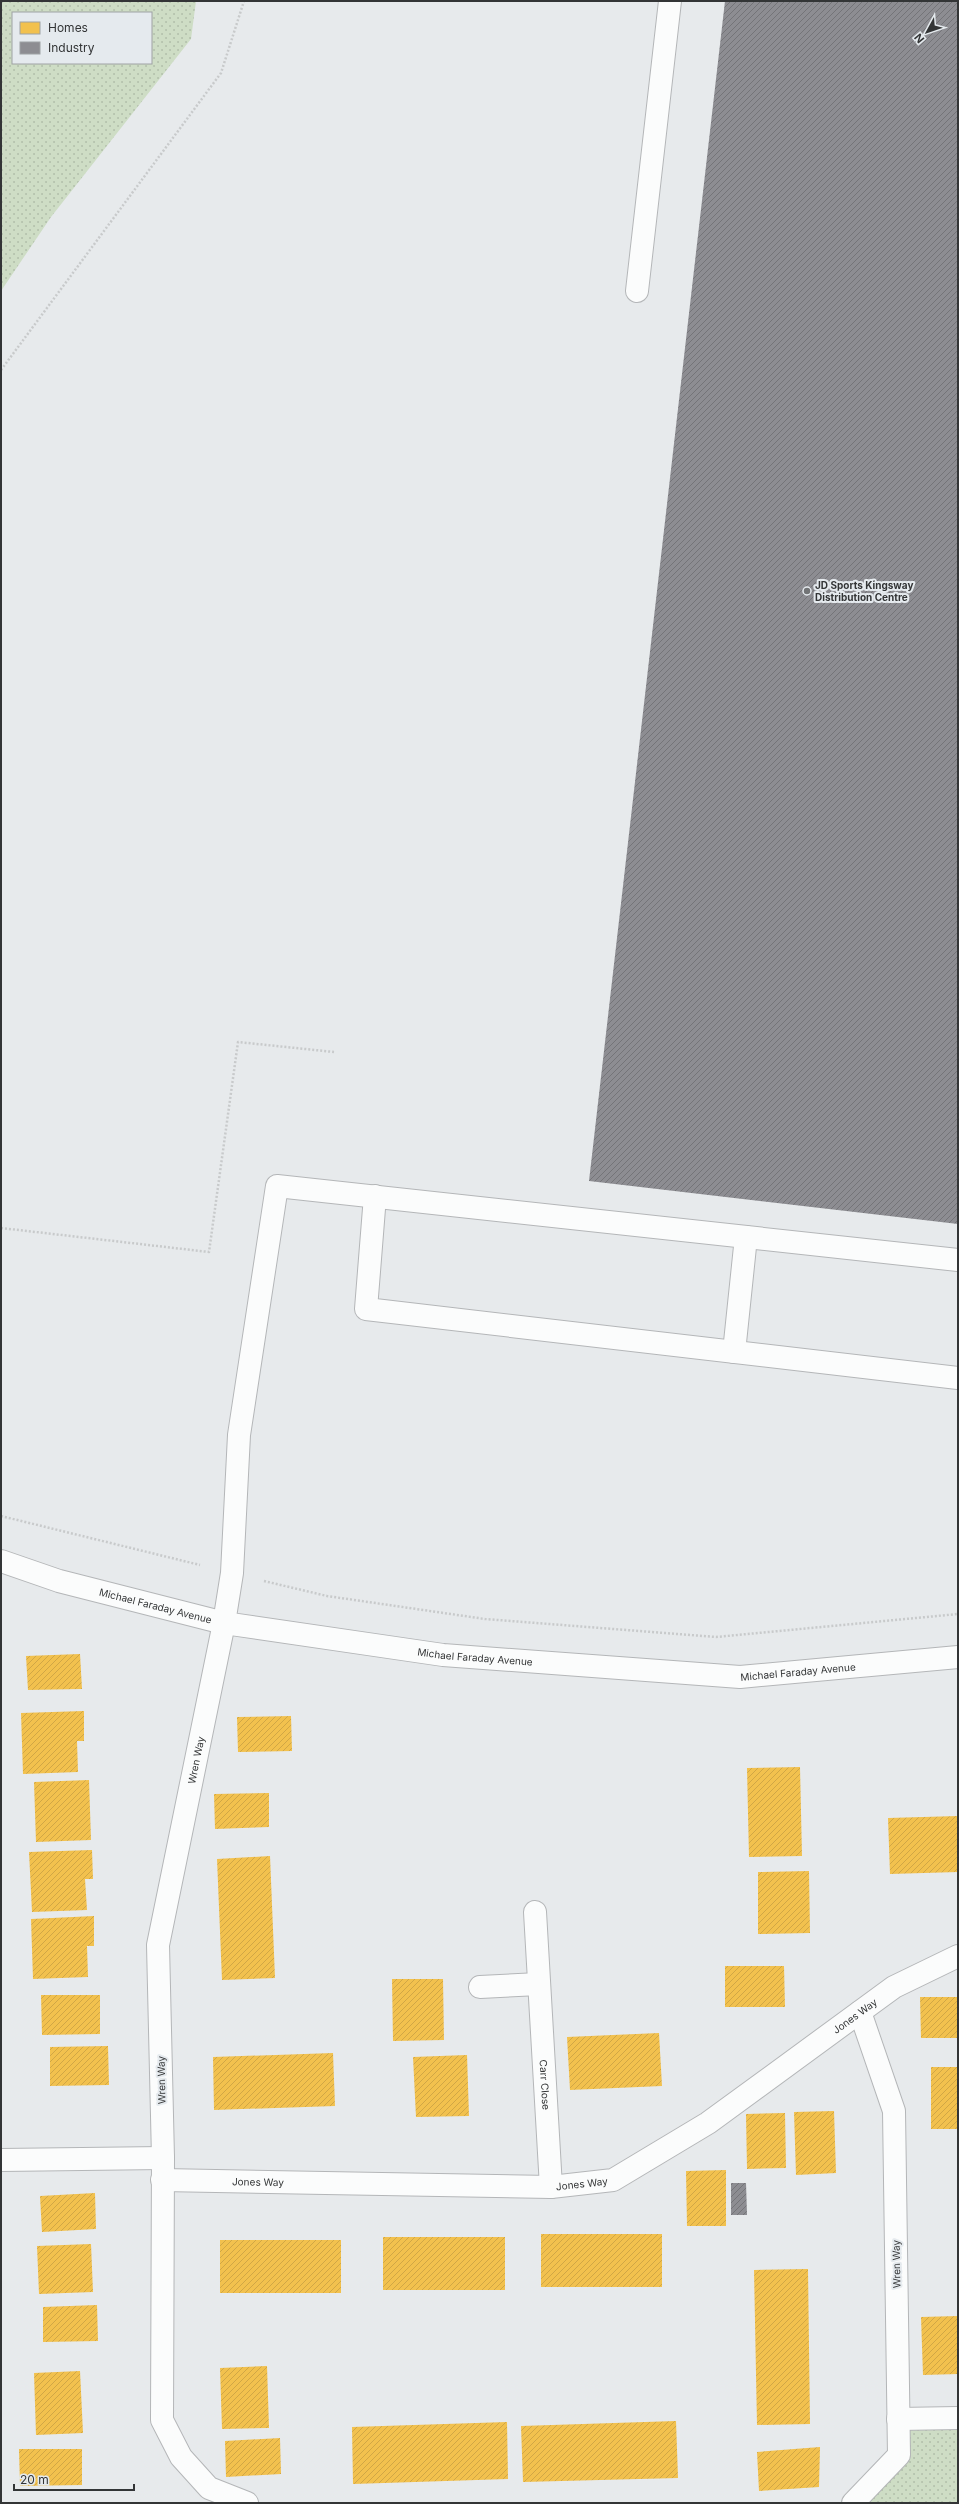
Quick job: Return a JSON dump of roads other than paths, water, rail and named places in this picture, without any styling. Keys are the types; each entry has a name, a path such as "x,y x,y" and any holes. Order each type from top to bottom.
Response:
{"street":[{"path":"637,291 670,1"},
{"name":"Wren Way","path":"247,2503 209,2488 181,2457 162,2420 163,2158 158,1945 224,1623 232,1573 239,1435 277,1186 375,1196"},
{"path":"958,1260 375,1196 366,1309 958,1378"},
{"path":"734,1352 746,1237"},
{"name":"Michael Faraday Avenue","path":"1,1561 59,1581 224,1623 444,1655 740,1677 958,1657"},
{"name":"Carr Close","path":"535,1912 550,2187"},
{"name":"Jones Way","path":"162,2180 550,2187 613,2180 708,2123 894,1987 958,1956"},
{"path":"480,1987 539,1984"},
{"name":"Wren Way","path":"853,2503 899,2455 894,2111 860,2012"},
{"path":"1,2160 163,2158"},
{"path":"898,2419 958,2418"}],"place":[{"name":"JD Sports Kingsway Distribution Centre","path":"807,591"}]}
